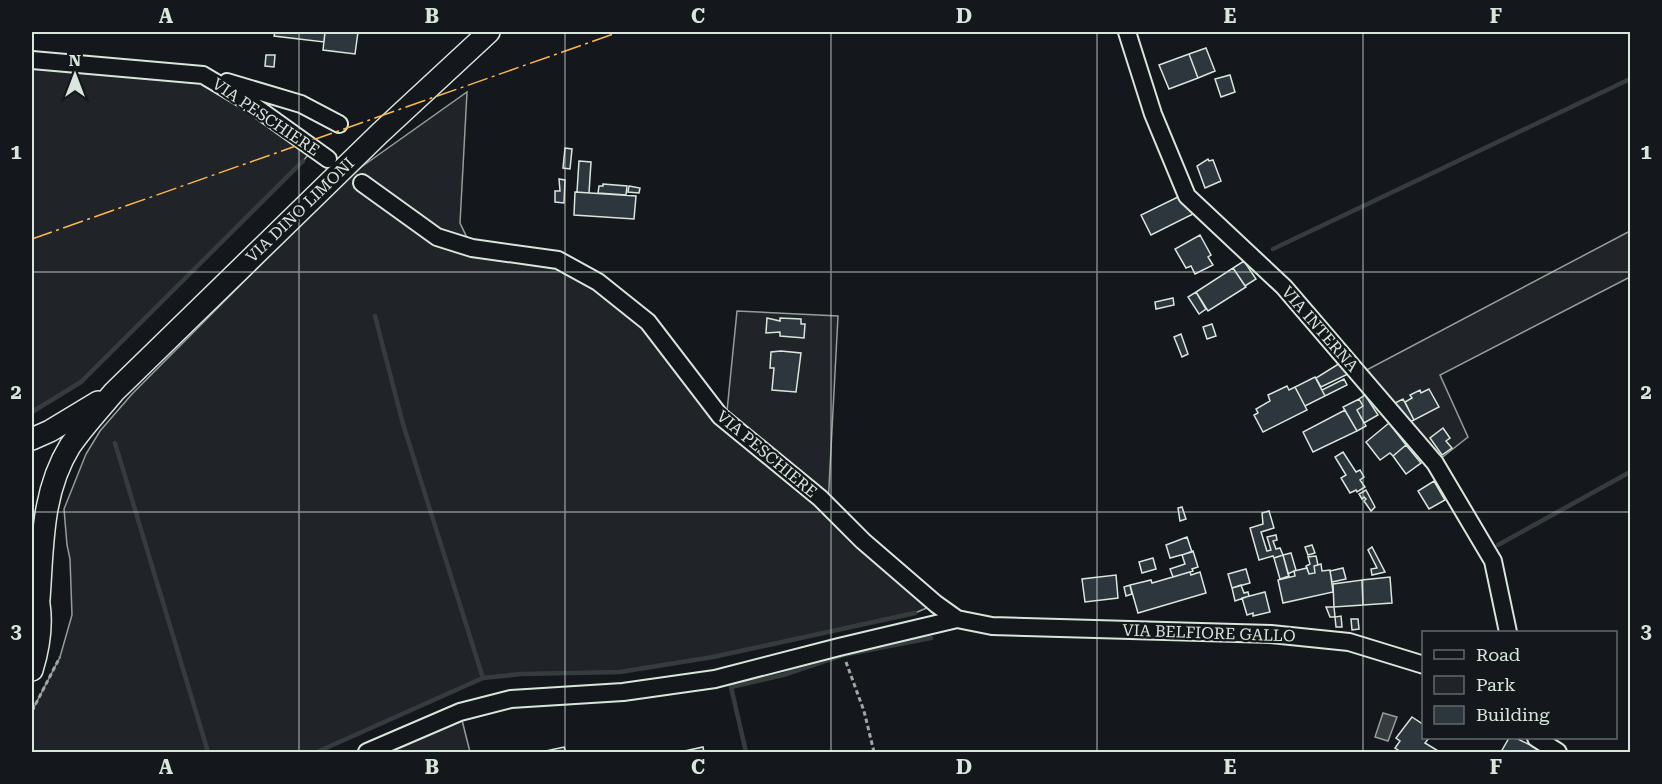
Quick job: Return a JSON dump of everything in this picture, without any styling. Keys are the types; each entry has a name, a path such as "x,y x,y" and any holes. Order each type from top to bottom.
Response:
{"main road":[{"name":"VIA DINO LIMONI","path":"114,392 380,133 489,32"},
{"path":"32,439 50,431 114,392"},
{"path":"32,670 39,639 44,519 50,491 70,447 114,392"},
{"path":"32,575 39,599"}],"street":[{"name":"VIA INTERNA","path":"1127,32 1153,114 1187,196 1284,287 1435,463 1493,561 1509,631"},
{"name":"VIA PESCHIERE","path":"32,60 203,75 301,104 339,124"},
{"name":"VIA PESCHIERE","path":"203,75 250,103 328,159"},
{"name":"VIA PESCHIERE","path":"362,183 437,237 472,248 558,260 598,282 648,322 720,416 820,498 872,549 957,619 992,626"},
{"name":"VIA PESCHIERE","path":"367,753 459,712 511,699 623,692 716,679 957,619"},
{"name":"VIA BELFIORE GALLO","path":"992,626 1271,634 1348,642 1422,663"},
{"path":"1537,739 1558,753"}],"path":[{"path":"839,647 852,674 874,753"},
{"path":"32,711 60,657"}],"green space":[{"path":"32,60 203,75 314,148 81,382 32,412"},
{"path":"467,92 460,223 472,248 558,260 648,322 726,421 737,311 838,316 828,506 936,604 915,613 713,657 620,672 521,674 483,678 317,752 32,752 32,711 60,657 72,615 70,559 64,509 86,454 100,431 132,394 350,175"},
{"path":"1630,231 1630,277 1440,375 1468,437 1435,463 1359,374"},
{"path":"460,712 470,752 367,752"}],"shaded area":[{"path":"1383,713 1397,717 1388,741 1375,737"}],"building":[{"path":"275,32 325,32 324,42 274,36"},
{"path":"325,32 358,32 355,54 323,50"},
{"path":"1206,48 1215,71 1198,78 1189,54"},
{"path":"1189,54 1198,78 1169,89 1159,65"},
{"path":"266,55 275,55 274,67 265,66"},
{"path":"1230,75 1235,92 1221,97 1215,79"},
{"path":"565,148 572,149 570,169 563,168"},
{"path":"1208,159 1213,160 1221,181 1205,188 1197,166"},
{"path":"579,161 591,162 589,193 577,192"},
{"path":"559,179 565,180 564,203 555,202 555,191 560,191"},
{"path":"603,184 627,186 626,195 598,193 599,186"},
{"path":"629,186 640,188 639,193 628,192"},
{"path":"575,192 636,196 634,219 574,215"},
{"path":"1184,194 1197,212 1151,235 1141,215"},
{"path":"1200,235 1211,255 1208,257 1213,265 1195,274 1191,266 1186,268 1175,249"},
{"path":"1244,261 1256,279 1245,286 1233,268"},
{"path":"1233,268 1246,287 1208,311 1196,292"},
{"path":"1196,292 1206,309 1199,314 1188,297"},
{"path":"1173,298 1174,305 1156,309 1155,302"},
{"path":"767,318 780,321 780,318 801,319 801,324 805,324 804,338 780,336 780,332 766,333"},
{"path":"1212,324 1216,336 1207,339 1203,327"},
{"path":"1181,334 1188,354 1182,357 1174,337"},
{"path":"771,352 801,353 796,392 772,390 774,368 770,368"},
{"path":"1340,363 1348,374 1321,387 1316,378"},
{"path":"1315,377 1325,396 1305,406 1295,387"},
{"path":"1344,379 1347,385 1325,396 1322,390"},
{"path":"1287,386 1289,390 1295,387 1307,410 1263,432 1254,415 1258,413 1256,409 1270,401 1268,395"},
{"path":"1429,389 1439,407 1414,420 1405,402 1412,398 1410,395"},
{"path":"1365,395 1378,415 1364,423 1357,410 1363,406 1359,399"},
{"path":"1359,399 1363,406 1357,410 1366,426 1357,431 1343,407"},
{"path":"1403,399 1414,420 1404,425 1393,404"},
{"path":"1345,410 1357,431 1313,452 1303,432"},
{"path":"1389,423 1406,445 1393,456 1390,453 1380,460 1366,442"},
{"path":"1443,428 1450,438 1446,441 1452,448 1442,455 1430,438"},
{"path":"1406,445 1421,463 1406,474 1393,456"},
{"path":"1343,452 1356,472 1360,470 1364,477 1360,480 1365,487 1357,492 1356,490 1350,493 1341,478 1346,475 1335,457"},
{"path":"1434,481 1445,500 1429,509 1418,491"},
{"path":"1366,490 1375,507 1371,511 1364,501 1366,499 1364,497 1362,499 1359,494"},
{"path":"1182,507 1186,519 1180,521 1178,508"},
{"path":"1269,511 1274,528 1261,532 1267,551 1271,550 1267,537 1276,535 1277,540 1273,541 1276,549 1280,548 1283,555 1259,560 1250,528 1263,524 1262,513"},
{"path":"1187,537 1192,552 1170,558 1166,545"},
{"path":"1312,545 1315,553 1308,555 1305,547"},
{"path":"1372,547 1385,572 1372,575 1371,569 1377,568 1368,550"},
{"path":"1193,551 1198,567 1192,569 1193,571 1173,577 1170,569 1185,564 1182,555"},
{"path":"1291,553 1296,570 1288,574 1283,555"},
{"path":"1283,555 1289,576 1280,579 1274,558"},
{"path":"1316,556 1318,565 1314,566 1315,573 1309,574 1306,566 1310,564 1308,557"},
{"path":"1153,558 1156,569 1142,573 1139,562"},
{"path":"1321,564 1322,571 1330,570 1333,592 1283,603 1278,580 1295,576 1294,571 1307,568 1309,574 1315,573 1314,566"},
{"path":"1343,568 1346,579 1332,582 1330,571"},
{"path":"1246,569 1250,583 1232,588 1228,574"},
{"path":"1190,572 1191,575 1200,572 1206,593 1138,613 1130,585 1151,580 1152,583"},
{"path":"1116,575 1118,598 1085,602 1082,579"},
{"path":"1390,577 1392,603 1363,605 1362,580"},
{"path":"1362,580 1363,605 1334,607 1333,584"},
{"path":"1130,585 1132,594 1126,596 1124,587"},
{"path":"1241,585 1244,593 1248,592 1249,596 1235,601 1232,588"},
{"path":"1265,592 1270,612 1247,615 1242,598"},
{"path":"1326,607 1334,607 1335,617 1330,617"},
{"path":"1341,616 1342,627 1336,627 1335,617"},
{"path":"1351,619 1358,619 1359,629 1352,630"},
{"path":"1412,717 1422,724 1422,739 1428,739 1425,743 1440,752 1401,752 1395,748 1400,741 1396,738"},
{"path":"1508,739 1518,739 1544,752 1501,752"},
{"path":"564,747 566,752 541,752"},
{"path":"703,747 704,752 680,752"}],"waterway":[{"path":"1273,249 1630,79"},
{"path":"32,412 81,382 303,161"},
{"path":"375,316 403,424 483,678"},
{"path":"115,443 208,752"},
{"path":"1498,545 1630,472"},
{"path":"317,752 483,678 521,674 620,672 713,657 915,613"},
{"path":"746,752 731,687 783,675 843,655 931,638"}],"power":[{"path":"32,239 619,32"}]}
